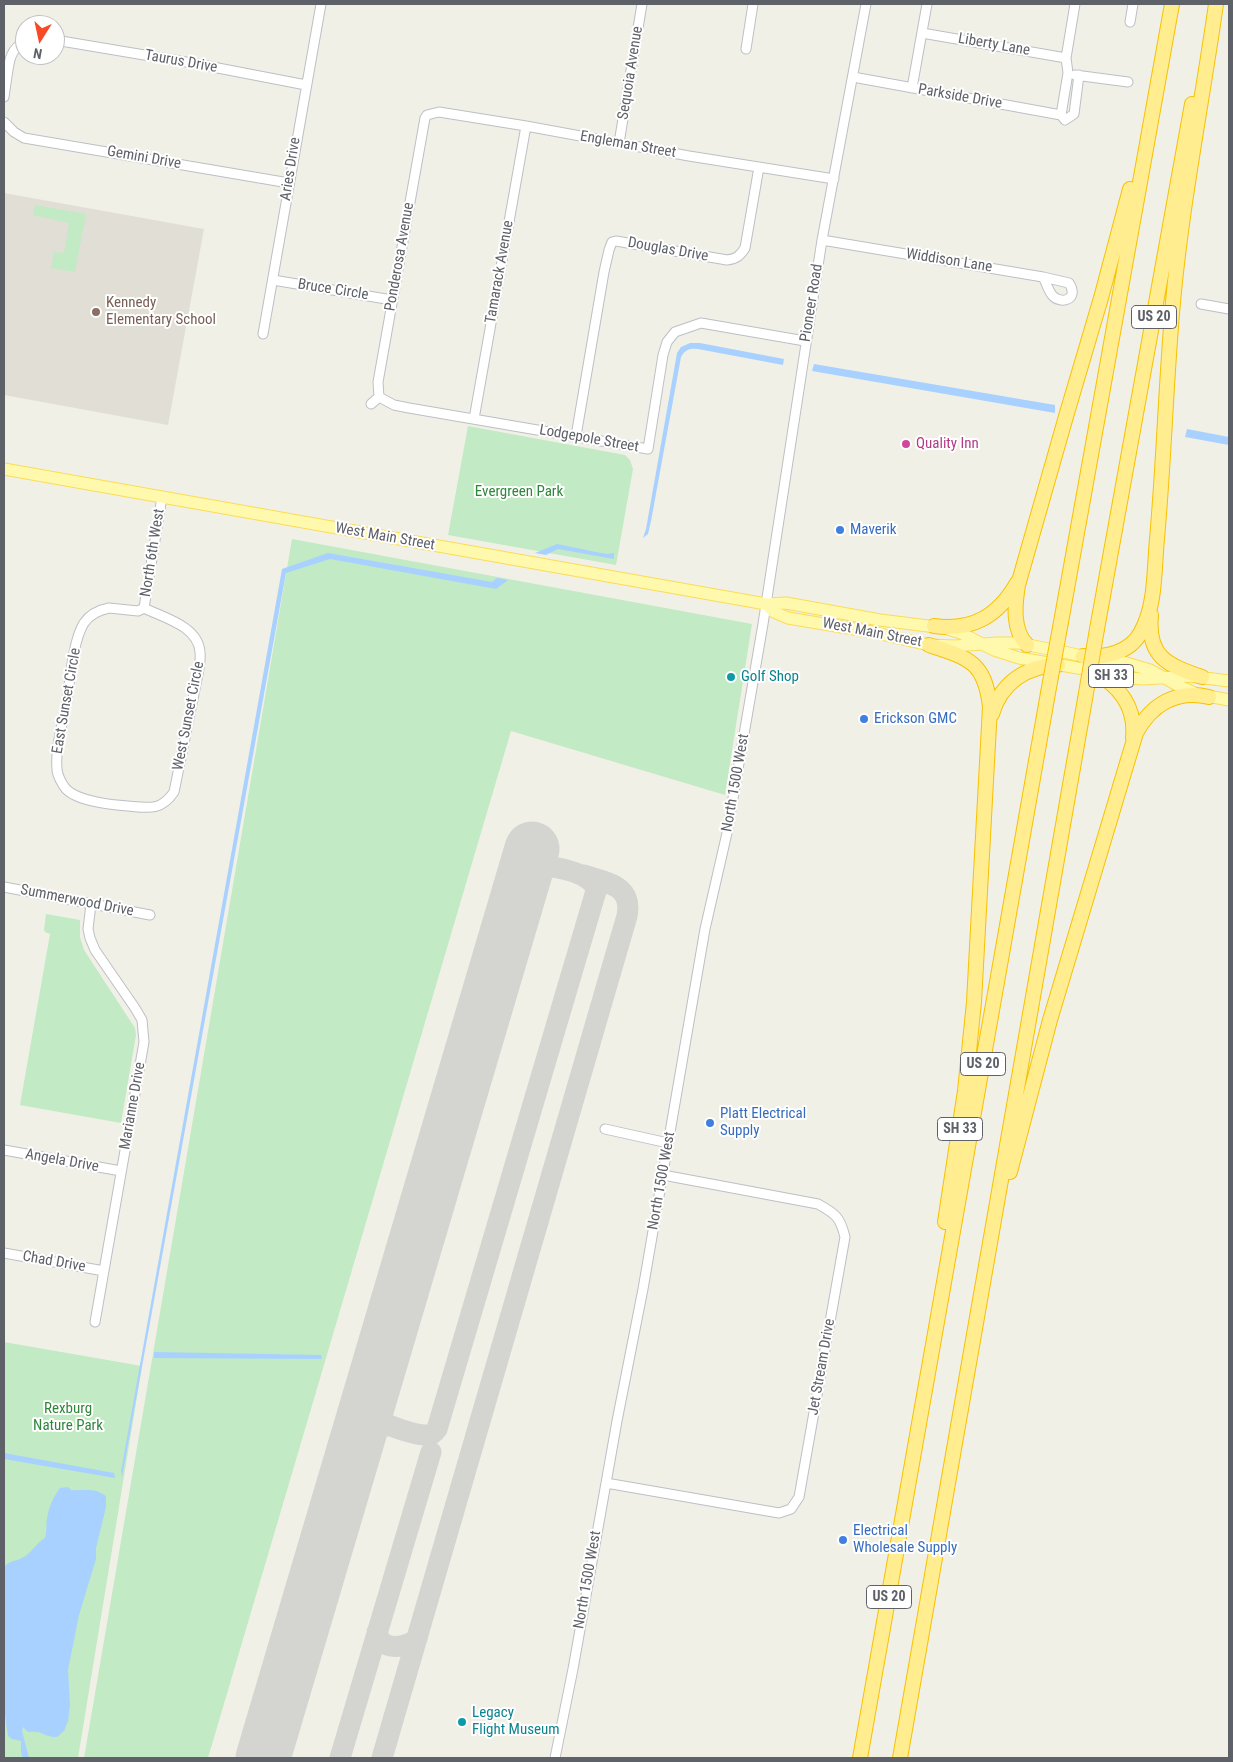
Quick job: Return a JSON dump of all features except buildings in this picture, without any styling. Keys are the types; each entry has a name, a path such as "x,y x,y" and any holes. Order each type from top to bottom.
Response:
{"highway":[{"name":"US 20","path":"860,1758 1172,4"},
{"name":"US 20","path":"900,1758 1085,699 1210,4"},
{"path":"1202,676 1170,664 1156,648 1151,629 1175,286 1216,4"},
{"path":"1027,644 1019,634 1016,619 1016,596 1108,272 1160,65"},
{"path":"934,626 963,626 983,619 1006,600 1022,574"},
{"path":"1082,656 1106,656 1120,652 1131,645 1144,626 1153,589"},
{"path":"929,645 963,657 979,670 985,681 989,697 990,727"},
{"name":"SH 33","path":"917,1436 934,1294 961,1122 970,1046 977,966 990,727 996,703 1003,691 1014,680 1036,668 1058,665"},
{"path":"1094,672 1115,686 1126,699 1132,717 1132,742"},
{"path":"985,1267 1050,1020 1132,742 1146,717 1162,702 1185,695 1209,697"}],"main road":[{"name":"West Main Street","path":"4,469 766,604 786,603 880,620 934,626 962,633 994,650 1019,658 1134,679 1202,676 1229,681"},
{"name":"West Main Street","path":"766,604 774,612 788,618 872,632 929,645 955,646 1008,642 1132,664 1150,670 1188,690 1209,697 1229,700"}],"street":[{"name":"Aries Drive","path":"263,334 321,4"},
{"name":"Sequoia Avenue","path":"619,143 642,4"},
{"path":"746,49 753,4"},
{"name":"Pioneer Road","path":"766,604 805,341 853,77 864,4"},
{"path":"912,88 927,4"},
{"path":"1075,4 1066,58 1068,73 1063,118 1074,114 1079,75"},
{"path":"1130,22 1134,4"},
{"name":"Liberty Lane","path":"922,33 1066,58"},
{"name":"Taurus Drive","path":"65,42 182,61 306,85"},
{"path":"4,97 10,58 15,47"},
{"path":"1068,73 1128,82"},
{"name":"Parkside Drive","path":"853,77 1063,118"},
{"name":"Engleman Street","path":"424,118 432,112 438,112 834,179"},
{"name":"Ponderosa Avenue","path":"379,397 378,382 424,118"},
{"name":"Gemini Drive","path":"4,122 14,132 24,138 289,183"},
{"name":"Tamarack Avenue","path":"474,419 526,126"},
{"name":"Douglas Drive","path":"576,436 604,272 612,242 616,241 727,260 734,259 745,248 758,167"},
{"name":"Widdison Lane","path":"822,240 1043,277"},
{"name":"Bruce Circle","path":"273,280 392,300"},
{"path":"1201,304 1229,309"},
{"name":"Lodgepole Street","path":"379,397 394,405 648,449 663,355 667,342 675,332 701,323 805,341"},
{"path":"371,404 379,397"},
{"name":"North 6th West","path":"144,608 162,497"},
{"name":"North 1500 West","path":"555,1758 643,1289 704,929 729,825 766,604"},
{"name":"East Sunset Circle","path":"118,805 73,794 66,789 57,772 56,762 79,634 83,625 88,618 109,608 138,610 144,608"},
{"name":"West Sunset Circle","path":"118,805 142,808 156,807 163,805 174,792 200,661 199,645 192,633 144,608"},
{"name":"Summerwood Drive","path":"4,887 150,914"},
{"name":"Marianne Drive","path":"91,904 88,929 95,950 135,1008 142,1020 144,1030 144,1042 95,1322"},
{"path":"605,1129 668,1144"},
{"name":"Angela Drive","path":"4,1150 121,1171"},
{"name":"Jet Stream Drive","path":"606,1482 779,1513 791,1509 799,1497 845,1237 841,1222 831,1211 818,1204 663,1175"},
{"name":"Chad Drive","path":"4,1253 104,1271"}],"shaded area":[{"name":"Kennedy Elementary School","path":"4,193 204,229 168,425 4,395"}],"green space":[{"path":"35,205 86,214 75,272 51,268 54,252 64,253 69,223 33,215"},
{"name":"Evergreen Park","path":"468,426 625,455 630,460 633,469 616,565 448,535"},
{"path":"292,539 752,624 725,795 511,731 208,1758 84,1758"},
{"path":"46,914 80,920 80,937 84,950 135,1028 136,1035 121,1123 20,1105 50,934 44,930"},
{"name":"Rexburg Nature Park","path":"4,1342 142,1366 78,1758 4,1758"}],"water":[{"path":"690,343 700,343 784,359 783,365 698,349 690,349 684,353 681,357 651,521 648,534 643,538 677,353 681,347"},
{"path":"814,364 1055,405 1055,413 812,371"},
{"path":"1187,429 1229,437 1229,445 1185,437"},
{"path":"557,544 606,554 614,553 614,559 558,549 546,555 535,553"},
{"path":"328,553 492,582 497,578 508,580 496,589 330,559 286,573 122,1477 121,1471 282,569"},
{"path":"154,1352 321,1355 322,1359 154,1358"},
{"path":"4,1453 114,1473 115,1478 4,1459"},
{"path":"68,1487 71,1490 93,1490 102,1493 106,1496 106,1507 96,1548 96,1559 79,1615 68,1670 70,1705 68,1721 64,1731 57,1737 37,1732 28,1732 23,1727 22,1731 29,1758 23,1758 21,1741 8,1736 4,1707 4,1568 10,1562 25,1556 45,1538 47,1518 55,1495 60,1488"}],"taxiway":[{"path":"370,1394 373,1410 379,1419 388,1425 423,1435 431,1434 437,1429 596,891 590,880 565,869 542,867 531,872 523,880"},
{"path":"382,1758 627,916 628,906 622,892 609,883 584,875"},
{"path":"355,1445 361,1436 373,1427 389,1426"},
{"path":"340,1758 431,1452"},
{"path":"377,1632 383,1643 388,1645 406,1645 417,1639"}],"runway":[{"path":"263,1758 532,849"}],"place":[{"name":"Kennedy Elementary School","path":"96,312"},
{"name":"Quality Inn","path":"906,444"},
{"name":"Maverik","path":"840,530"},
{"name":"Golf Shop","path":"731,677"},
{"name":"Erickson GMC","path":"864,719"},
{"name":"Platt Electrical Supply","path":"710,1123"},
{"name":"Electrical Wholesale Supply","path":"843,1540"},
{"name":"Legacy Flight Museum","path":"462,1722"}]}
